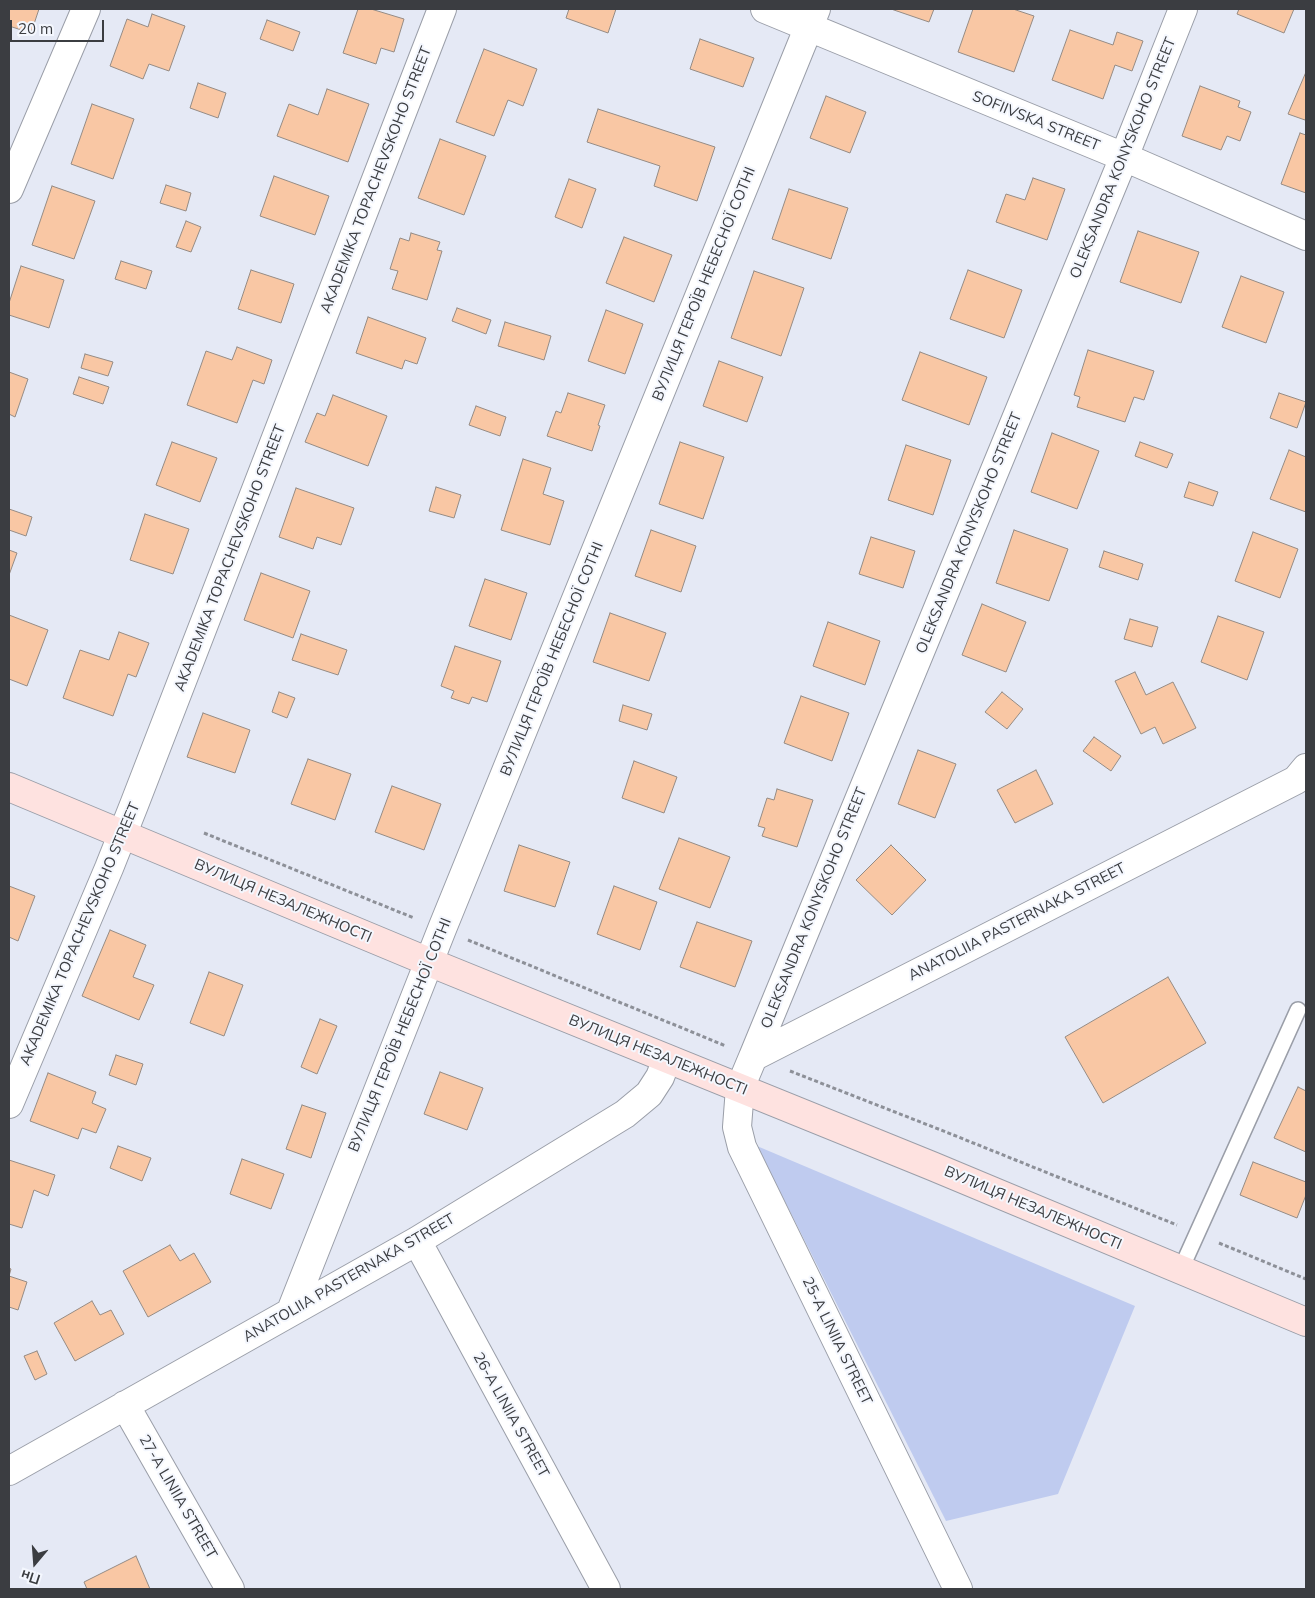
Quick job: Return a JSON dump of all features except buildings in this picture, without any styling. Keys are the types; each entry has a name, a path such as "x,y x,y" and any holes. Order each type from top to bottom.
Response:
{"main road":[{"name":"ВУЛИЦЯ НЕЗАЛЕЖНОСТІ","path":"9,787 429,962 1181,1269 1306,1322"}],"street":[{"path":"9,189 86,9"},
{"name":"AKADEMIKA TOPACHEVSKOHO STREET","path":"9,1104 122,834 442,9"},
{"name":"SOFIIVSKA STREET","path":"765,9 812,18 1306,236"},
{"name":"OLEKSANDRA KONYSKOHO STREET","path":"753,1057 1124,157 1183,9"},
{"name":"ВУЛИЦЯ ГЕРОЇВ НЕБЕСНОЇ СОТНІ","path":"291,1311 442,929 812,18"},
{"name":"ANATOLIIA PASTERNAKA STREET","path":"753,1057 1303,779"},
{"path":"740,1088 753,1057"},
{"name":"ANATOLIIA PASTERNAKA STREET","path":"9,1471 416,1241 625,1114 649,1094 660,1077 668,1059"},
{"name":"25-A LINIIA STREET","path":"740,1088 737,1127 742,1147 958,1589"},
{"name":"26-A LINIIA STREET","path":"416,1241 606,1589"},
{"name":"27-A LINIIA STREET","path":"125,1405 230,1589"}],"lane":[{"path":"1181,1269 1298,1010"}],"path":[{"path":"198,830 753,1057 1197,1233 1306,1279"}],"shaded area":[{"path":"757,1146 1135,1306 1058,1494 946,1521"}]}
